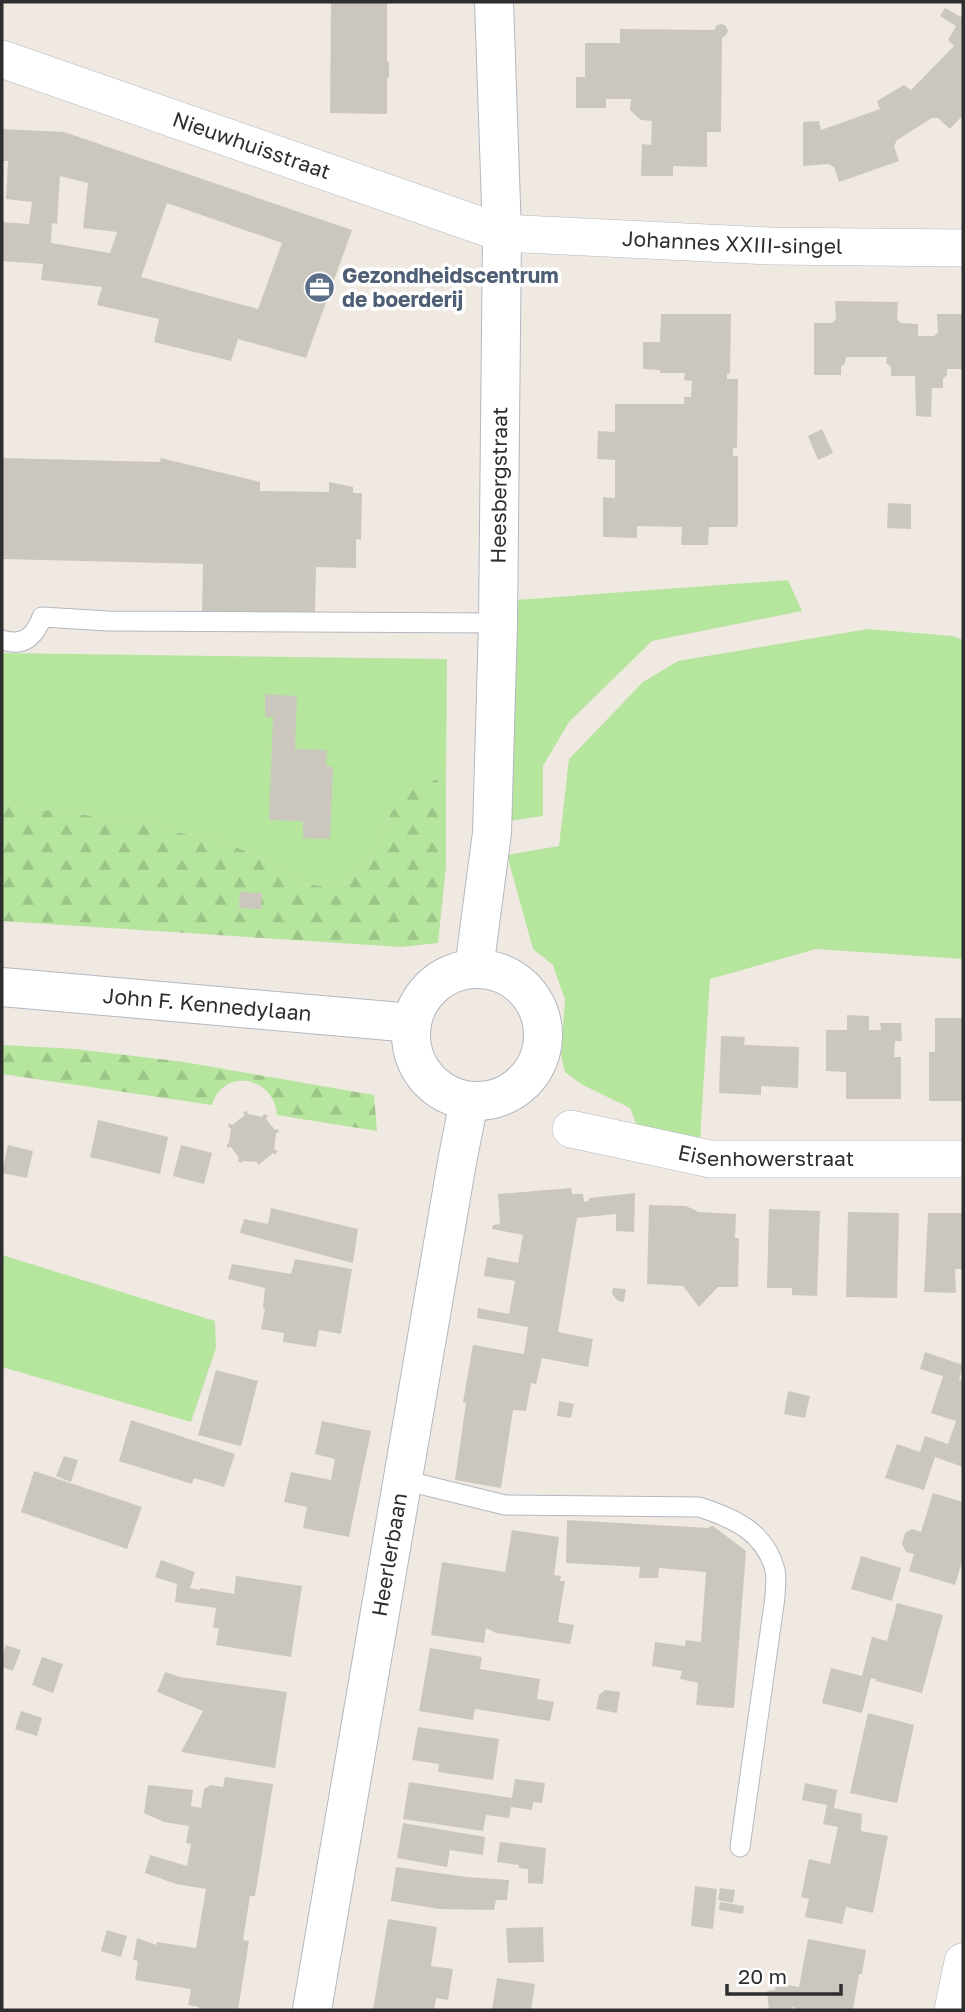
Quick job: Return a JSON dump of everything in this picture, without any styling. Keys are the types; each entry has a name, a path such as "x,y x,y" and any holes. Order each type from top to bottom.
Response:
{"street":[{"name":"Heesbergstraat","path":"474,969 492,833 498,623 502,233 494,2"},
{"name":"Nieuwhuisstraat","path":"2,59 502,233"},
{"name":"Johannes XXIII-singel","path":"502,233 770,246 963,248"},
{"path":"474,969 493,971 508,977 524,989 536,1005 543,1024 543,1045 537,1065 525,1082 509,1094 490,1100 469,1101 453,1097 425,1076 413,1050 411,1037 416,1009 432,986 457,972 474,969"},
{"name":"John F. Kennedylaan","path":"2,987 412,1023"},
{"name":"Heerlerbaan","path":"312,2010 469,1101"},
{"name":"Eisenhowerstraat","path":"571,1129 710,1159 963,1158"},
{"path":"953,2010 963,1962"}],"lane":[{"path":"2,640 9,642 29,639 37,631 42,617 108,621 498,623"},
{"path":"403,1480 505,1505 699,1507 725,1515 752,1531 767,1552 776,1572 775,1597 740,1847"}],"green space":[{"path":"788,580 802,611 652,641 569,722 543,766 543,816 509,821 516,600"},
{"path":"868,629 953,636 963,640 963,959 816,949 710,979 700,1140 637,1126 630,1108 581,1084 565,1072 561,1055 565,1000 553,965 533,949 507,855 559,846 569,759 643,682 678,661"},
{"path":"2,653 447,659 446,776 406,792 390,815 374,849 352,878 336,888 306,884 272,863 220,840 168,831 158,824 2,805"},
{"path":"446,776 446,867 438,943 401,947 2,921 2,805 158,824 168,831 220,840 272,863 306,884 336,888 352,878 374,849 390,815 406,791"},
{"path":"2,1045 76,1049 184,1062 374,1095 377,1131 277,1115 274,1102 267,1092 247,1081 226,1085 212,1105 2,1074"},
{"path":"2,1255 215,1321 216,1348 191,1422 2,1367"}],"building":[{"path":"331,2 387,2 387,114 330,113"},
{"path":"945,8 961,17 963,14 963,115 950,129 938,118 932,118 897,140 894,146 899,161 839,182 834,167 828,164 803,166 803,122 819,121 821,130 880,109 877,101 904,85 911,90 954,46 948,40 956,26 940,16"},
{"path":"722,24 728,31 722,38 721,132 707,132 707,167 673,166 673,176 641,176 642,144 651,145 652,121 641,120 630,110 631,99 606,99 606,108 576,108 576,77 585,77 585,43 620,43 620,29 714,30 717,25"},
{"path":"2,129 64,132 352,230 306,358 238,339 231,361 154,342 159,319 97,305 102,287 41,280 43,264 2,261 2,222 29,224 32,202 6,199 8,161 2,161","holes":["60,176 88,183 83,228 117,232 110,253 51,243 52,223 57,224","167,203 282,243 258,309 141,277"]},
{"path":"835,301 898,302 897,319 901,323 918,324 918,336 934,336 938,332 937,314 963,314 963,369 947,369 943,388 932,388 931,417 916,416 915,376 891,376 891,367 886,363 887,357 846,357 841,367 841,375 814,375 814,323 832,323 836,319"},
{"path":"661,314 731,314 730,374 727,373 727,379 738,379 737,448 733,448 733,456 738,456 738,522 737,527 709,527 708,545 681,545 682,527 637,526 637,538 603,537 603,497 615,498 615,460 597,459 598,431 615,432 615,404 684,404 684,397 691,397 692,381 684,380 685,373 660,373 660,370 643,369 643,342 660,342"},
{"path":"822,429 833,453 818,460 808,436"},
{"path":"2,458 160,462 161,458 260,482 260,491 329,492 329,482 353,487 353,493 362,493 361,540 356,539 356,568 316,567 315,614 202,611 203,564 2,559"},
{"path":"888,503 911,504 911,529 887,528"},
{"path":"265,694 297,696 295,749 327,750 326,766 333,767 330,839 303,838 303,821 269,820 273,717 265,717"},
{"path":"240,892 262,893 261,909 239,908"},
{"path":"847,1015 869,1016 869,1030 881,1030 880,1023 901,1023 902,1041 895,1041 894,1057 901,1057 901,1099 846,1099 846,1072 826,1071 826,1030 847,1030"},
{"path":"935,1018 963,1018 963,1101 929,1101 929,1052 935,1052"},
{"path":"721,1036 745,1037 744,1045 799,1047 798,1088 761,1086 761,1095 719,1093"},
{"path":"247,1111 248,1114 268,1116 266,1119 279,1132 276,1133 274,1149 278,1151 258,1165 257,1162 241,1163 231,1147 227,1148 231,1128 228,1127 229,1123 232,1125"},
{"path":"98,1120 168,1137 160,1174 90,1157"},
{"path":"8,1145 33,1151 27,1178 2,1173"},
{"path":"181,1145 212,1153 204,1184 173,1176"},
{"path":"571,1188 572,1194 583,1194 584,1202 589,1201 589,1198 635,1193 634,1232 616,1231 616,1214 577,1218 558,1332 593,1339 588,1367 542,1358 536,1384 531,1383 526,1411 513,1410 501,1488 455,1480 466,1403 463,1402 473,1345 524,1354 528,1327 477,1318 478,1308 509,1314 515,1281 484,1276 487,1257 518,1263 523,1235 492,1229 493,1225 500,1224 498,1194"},
{"path":"649,1205 686,1206 699,1212 736,1214 735,1238 739,1238 738,1287 718,1287 699,1307 683,1286 647,1284"},
{"path":"271,1208 358,1229 353,1263 240,1233 244,1219 268,1224"},
{"path":"769,1209 820,1211 817,1296 792,1295 792,1288 767,1288"},
{"path":"848,1212 899,1213 897,1298 846,1297"},
{"path":"928,1213 963,1213 963,1269 955,1269 956,1293 924,1292"},
{"path":"295,1259 352,1269 341,1334 319,1330 316,1347 283,1342 284,1333 261,1329 265,1288 228,1279 232,1264 291,1274"},
{"path":"613,1288 626,1289 624,1302 618,1301 612,1294"},
{"path":"925,1352 963,1365 959,1380 963,1381 963,1467 935,1457 924,1490 885,1478 897,1444 920,1452 925,1436 948,1444 956,1421 931,1413 943,1376 920,1369"},
{"path":"216,1370 258,1381 241,1446 198,1435"},
{"path":"788,1391 810,1396 805,1418 784,1414"},
{"path":"559,1401 574,1404 571,1418 557,1416"},
{"path":"131,1420 235,1454 224,1487 194,1478 192,1484 119,1461"},
{"path":"322,1421 371,1431 349,1537 303,1528 307,1507 284,1502 291,1472 331,1480 335,1459 315,1454"},
{"path":"64,1456 78,1460 71,1482 56,1476"},
{"path":"34,1471 142,1507 127,1549 21,1512"},
{"path":"933,1493 963,1502 963,1558 955,1585 909,1571 914,1554 906,1552 902,1544 905,1533 912,1529 921,1532"},
{"path":"567,1520 709,1528 713,1526 746,1551 734,1708 696,1705 698,1683 680,1679 682,1671 652,1666 655,1642 685,1646 686,1640 701,1642 706,1572 659,1568 658,1578 639,1578 640,1567 566,1563"},
{"path":"512,1530 559,1537 554,1575 561,1576 560,1581 565,1581 558,1622 574,1625 570,1644 496,1633 486,1628 484,1643 431,1635 442,1562 505,1572"},
{"path":"861,1556 901,1568 892,1601 851,1589"},
{"path":"161,1560 195,1572 190,1588 200,1590 234,1594 236,1576 302,1586 291,1657 216,1645 219,1628 213,1628 216,1608 175,1602 177,1584 155,1577"},
{"path":"897,1603 943,1615 922,1693 871,1678 862,1713 822,1703 831,1668 862,1676 872,1637 887,1641"},
{"path":"6,1645 21,1650 13,1671 2,1667"},
{"path":"430,1648 482,1657 480,1669 540,1679 537,1699 554,1702 550,1721 475,1709 473,1720 419,1711"},
{"path":"42,1657 63,1664 53,1693 32,1685"},
{"path":"165,1672 180,1677 287,1692 275,1768 181,1752 203,1711 157,1692"},
{"path":"605,1690 620,1692 617,1713 596,1709 599,1695"},
{"path":"21,1711 42,1718 37,1736 15,1729"},
{"path":"868,1713 914,1725 897,1803 850,1793"},
{"path":"418,1727 499,1739 493,1780 438,1772 439,1764 412,1760"},
{"path":"225,1777 273,1784 255,1896 250,1896 243,1940 249,1941 238,2010 198,2010 199,2007 188,2005 191,1989 135,1980 138,1961 133,1960 137,1938 156,1945 157,1942 196,1948 206,1889 176,1884 145,1873 150,1855 187,1866 191,1844 186,1843 189,1826 164,1822 144,1813 148,1785 193,1790 191,1806 201,1808 204,1789 211,1785 223,1787"},
{"path":"515,1779 545,1783 542,1803 533,1802 532,1810 511,1807 509,1818 486,1815 483,1831 403,1819 409,1782 512,1798"},
{"path":"805,1783 837,1790 834,1808 862,1814 861,1831 888,1836 873,1913 846,1907 842,1924 805,1917 809,1899 801,1897 809,1859 830,1864 838,1827 823,1824 827,1805 802,1800"},
{"path":"403,1823 485,1837 483,1855 450,1850 447,1867 397,1858"},
{"path":"500,1842 546,1848 543,1884 528,1883 528,1869 497,1862"},
{"path":"396,1867 509,1880 507,1900 496,1900 494,1910 439,1909 391,1901"},
{"path":"695,1886 717,1889 713,1929 691,1926"},
{"path":"720,1888 735,1890 733,1903 718,1900"},
{"path":"720,1902 744,1906 743,1914 719,1910"},
{"path":"388,1919 437,1927 431,1966 453,1969 448,2000 436,1998 434,2010 373,2010"},
{"path":"543,1927 544,1962 508,1963 506,1928"},
{"path":"107,1930 127,1936 121,1957 101,1951"},
{"path":"808,1939 866,1950 853,2010 795,2010 792,2007 792,2010 769,2010 767,1991 775,1990 776,1983 799,1987"},
{"path":"497,1978 535,1984 531,2010 492,2010"}],"place":[{"name":"Gezondheidscentrum de boerderij","path":"319,288"}]}
